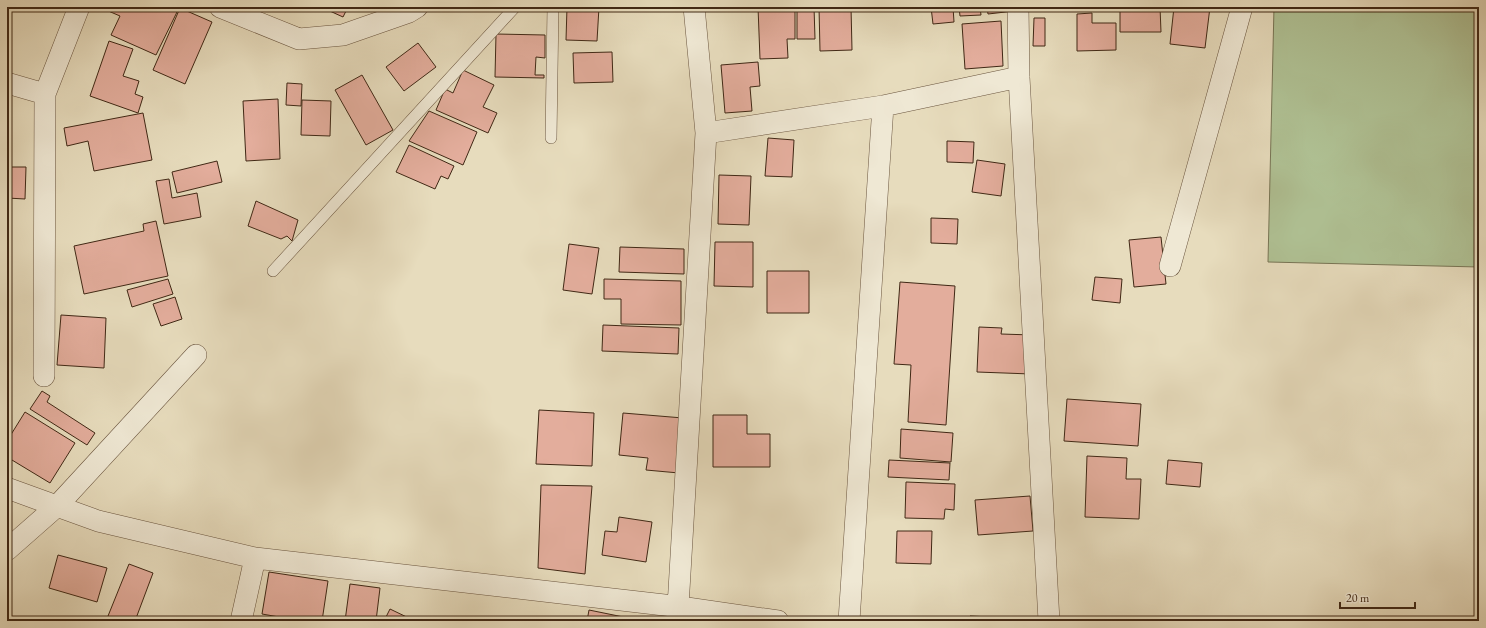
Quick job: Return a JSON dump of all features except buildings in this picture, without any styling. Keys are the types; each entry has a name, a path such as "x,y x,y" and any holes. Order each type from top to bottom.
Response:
{"street":[{"path":"44,376 45,94 79,7"},
{"path":"220,7 299,39 343,35 409,12 417,7"},
{"path":"678,607 706,133 694,7"},
{"path":"1018,7 1019,77 1049,621"},
{"path":"1170,266 1242,7"},
{"path":"706,133 883,106 1019,77"},
{"path":"7,83 45,94"},
{"path":"849,621 883,106"},
{"path":"7,550 57,506 196,355"},
{"path":"7,488 98,521 255,558 678,607 778,621"},
{"path":"241,621 255,558"}],"lane":[{"path":"273,271 515,7"},
{"path":"551,138 553,7"}],"green space":[{"path":"1274,7 1479,8 1479,267 1268,262"}]}
